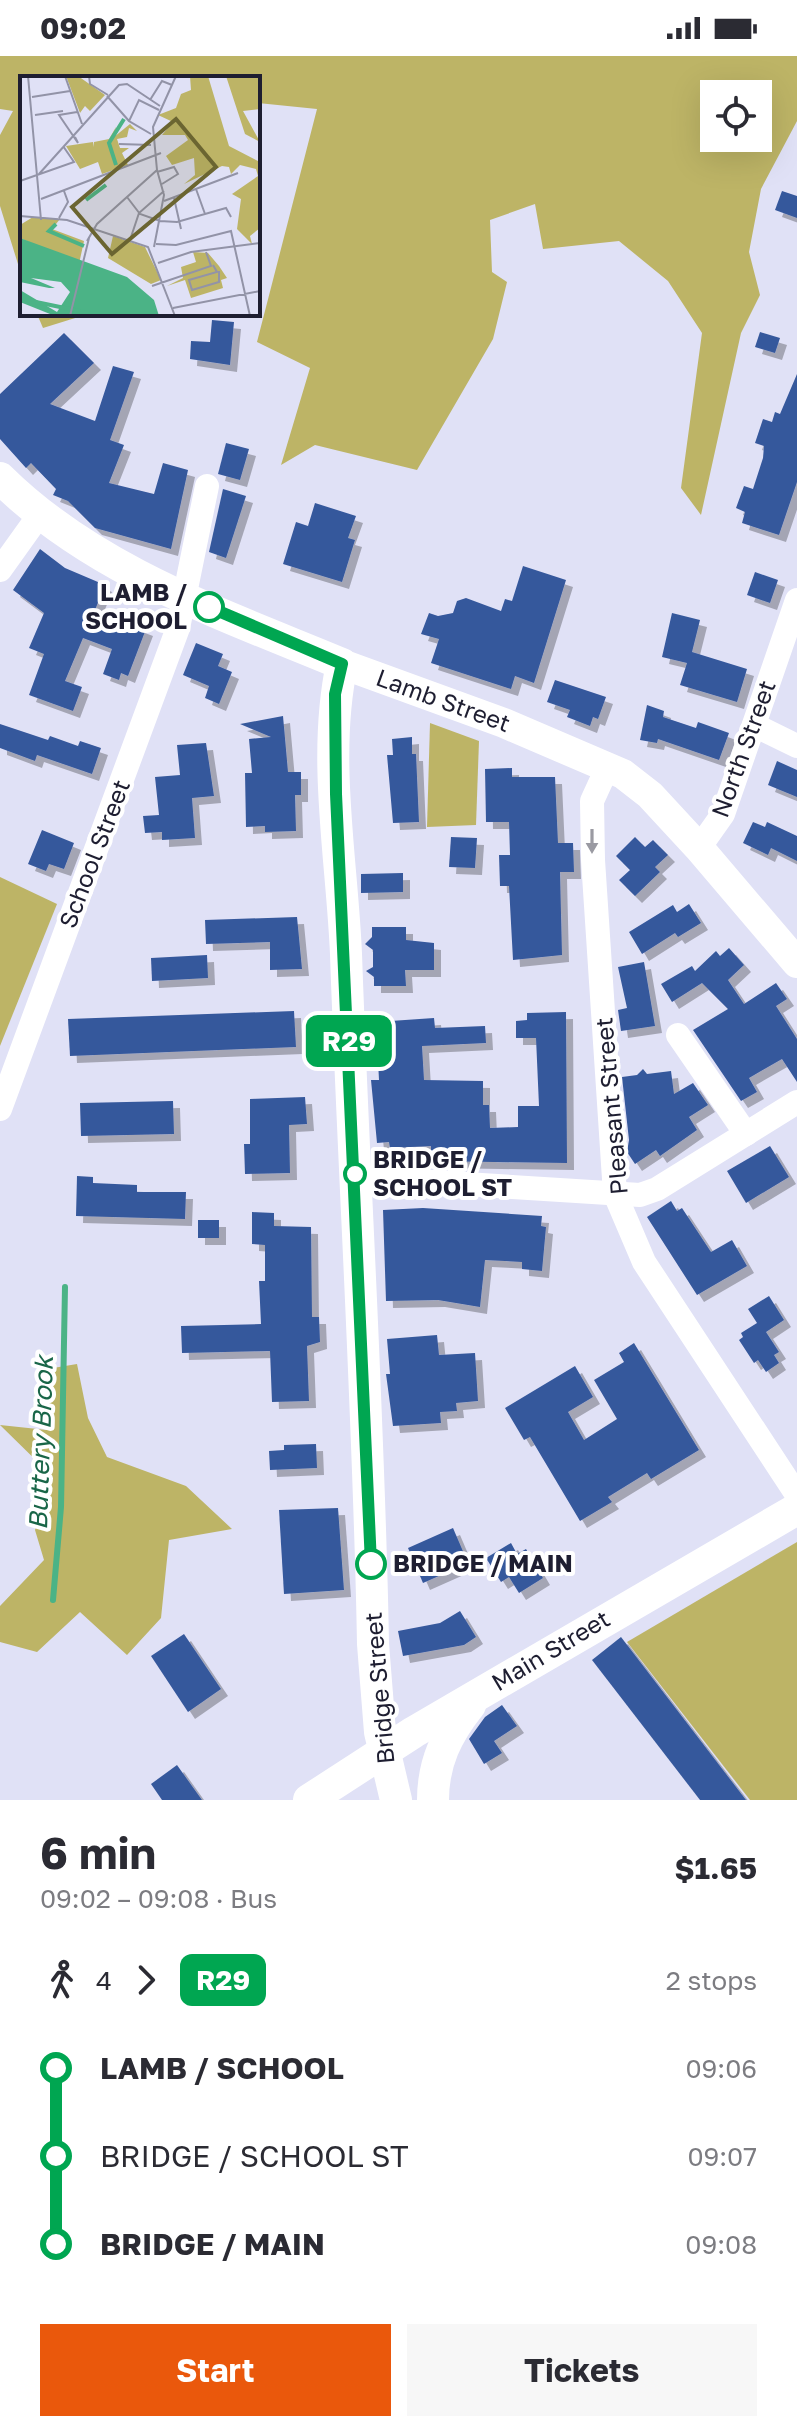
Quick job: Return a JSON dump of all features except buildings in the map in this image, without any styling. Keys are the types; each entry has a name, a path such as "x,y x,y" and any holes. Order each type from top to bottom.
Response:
{"main road":[{"name":"Lamb Street","path":"0,478 40,514 112,563 342,664"},
{"name":"Bridge Street","path":"342,664 335,694 336,794 373,1644 383,1751 396,1800"},
{"name":"Main Street","path":"309,1800 383,1751 797,1509"},
{"path":"433,1800 437,1763 446,1738 480,1694"}],"street":[{"name":"School Street","path":"0,1109 140,738 178,628 182,596 207,486"},
{"path":"0,570 40,514"},
{"name":"North Street","path":"699,848 723,814 797,600"},
{"name":"Lamb Street","path":"342,664 493,719 608,766 650,795 797,963"},
{"path":"754,725 797,746"},
{"name":"Pleasant Street","path":"608,766 592,801 593,860 615,1194 644,1262 797,1495"},
{"path":"678,1035 746,1134"},
{"path":"355,1177 640,1195 657,1189 797,1102"}],"shaded area":[{"path":"0,56 797,56 797,121 761,189 749,252 760,295 741,333 701,515 681,488 702,333 668,281 619,241 543,249 535,204 490,220 492,272 507,282 493,339 417,470 315,445 281,465 310,368 257,342 317,109 260,103 260,76 20,76 20,271 0,206 0,135 13,111 0,109"},
{"path":"38,316 82,316 43,328"},
{"path":"430,723 479,741 476,825 427,827"},
{"path":"0,877 57,904 0,1046"},
{"path":"77,1364 88,1418 107,1457 186,1486 232,1529 169,1540 161,1618 127,1655 80,1612 37,1652 0,1642 0,1606 44,1560 35,1530 51,1475 0,1425 47,1430 47,1369"},
{"path":"797,1542 797,1800 750,1800 627,1642"}],"waterway":[{"name":"Buttery Brook","path":"53,1600 61,1507 65,1287"}],"bus line":[{"name":"R29","path":"209,607 342,664 335,694 336,794 371,1564"}],"place":[{"name":"LAMB / SCHOOL","path":"209,607"},
{"name":"BRIDGE / SCHOOL ST","path":"355,1174"},
{"name":"BRIDGE / MAIN","path":"371,1564"}]}
